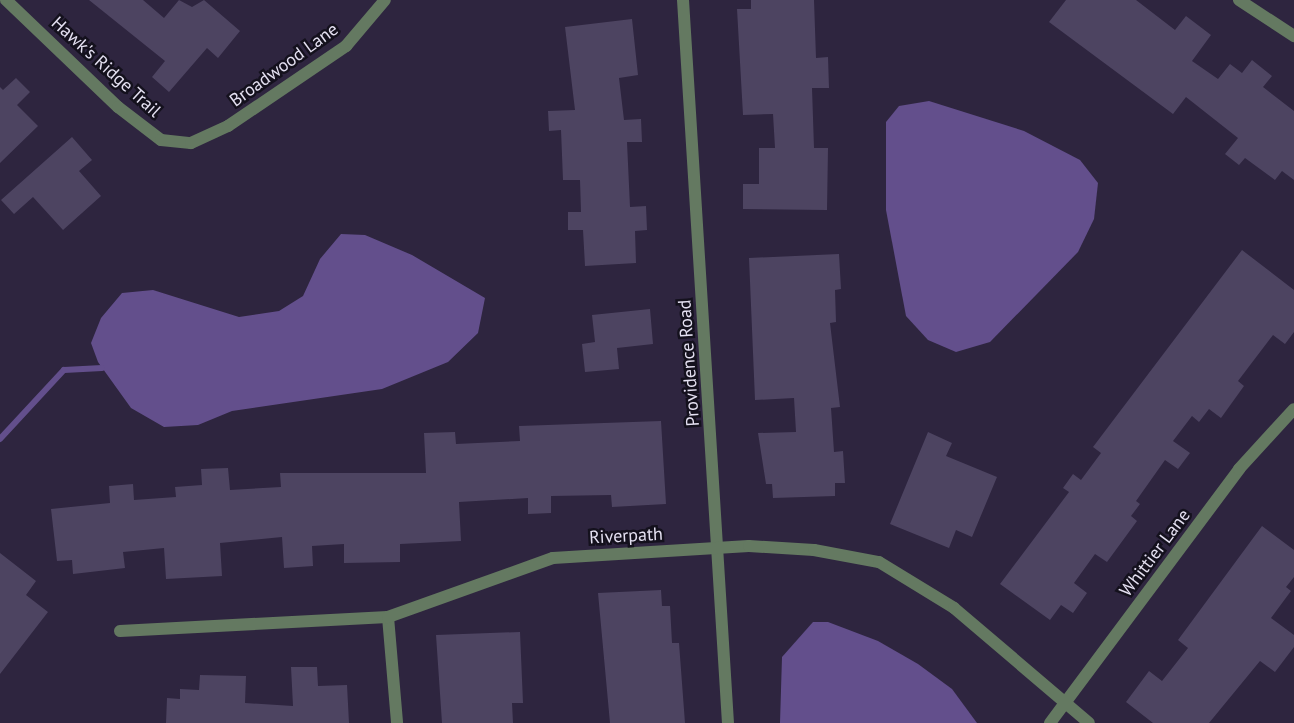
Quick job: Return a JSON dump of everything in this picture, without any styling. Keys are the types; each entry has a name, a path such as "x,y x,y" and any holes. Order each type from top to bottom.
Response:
{"street":[{"name":"Hawk's Ridge Trail","path":"6,0 118,107 161,140 191,143"},
{"name":"Broadwood Lane","path":"191,143 228,126 346,46 385,0"},
{"name":"Providence Road","path":"683,0 720,548 728,723"},
{"path":"1239,0 1294,36"},
{"name":"Whittier Lane","path":"1050,723 1239,469 1294,409"},
{"name":"Riverpath","path":"120,631 388,617 553,558 720,548 814,550 879,562 954,608 1067,700 1089,723"},
{"path":"388,617 397,723"}],"shaded area":[{"path":"929,101 1024,131 1080,160 1098,183 1094,219 1078,252 990,342 956,352 928,340 906,316 886,210 886,122 899,106"},
{"path":"341,234 365,235 412,255 485,298 478,333 448,362 382,389 232,411 198,425 164,427 131,408 98,362 91,343 101,318 122,293 153,290 239,317 279,311 303,296 320,259"},
{"path":"813,622 828,622 878,641 918,664 952,689 977,723 780,723 782,657"}],"building":[{"path":"89,0 143,0 164,18 179,0 192,7 204,0 240,31 218,58 207,48 169,92 152,77 165,61"},
{"path":"751,0 814,0 816,58 828,57 829,88 812,88 814,148 828,148 827,210 743,209 743,184 759,184 759,148 775,148 773,114 743,115 737,9 751,9"},
{"path":"1066,0 1136,0 1175,30 1186,16 1211,35 1192,61 1218,79 1230,64 1242,73 1252,60 1272,76 1263,87 1294,111 1294,180 1282,171 1275,180 1245,158 1239,165 1225,154 1238,138 1186,97 1173,114 1049,22"},
{"path":"632,19 638,75 619,78 624,120 641,119 642,142 627,142 630,207 646,206 647,230 635,231 636,263 585,266 583,230 568,230 568,212 581,212 580,180 563,180 561,130 549,131 548,111 575,110 565,27"},
{"path":"16,78 30,92 17,105 38,126 0,163 0,87 3,90"},
{"path":"72,137 92,160 79,171 101,196 63,230 33,197 14,214 1,200"},
{"path":"1242,250 1294,290 1294,332 1285,344 1273,335 1238,381 1244,386 1221,418 1209,409 1199,422 1192,416 1173,441 1190,453 1178,469 1165,460 1136,501 1140,504 1131,516 1137,521 1107,562 1095,554 1074,583 1087,593 1073,613 1061,605 1050,620 1000,584 1069,492 1063,488 1073,474 1081,480 1101,453 1093,447"},
{"path":"839,254 841,289 835,290 836,322 830,323 840,407 831,408 834,452 843,451 845,483 835,483 835,496 773,498 772,484 766,484 758,433 796,432 794,398 755,400 749,258"},
{"path":"650,309 653,344 617,348 619,369 585,372 582,344 595,342 592,315"},
{"path":"661,421 666,504 612,507 611,495 551,496 551,513 528,514 528,498 459,502 461,541 400,544 400,562 344,563 344,544 312,546 313,566 284,568 282,537 220,543 222,576 166,579 164,548 123,552 125,568 73,574 72,560 57,561 51,509 110,503 109,486 133,484 134,500 176,497 175,487 202,485 201,469 228,468 230,490 281,487 280,473 426,473 424,433 455,432 456,444 520,441 519,426"},
{"path":"928,432 952,443 946,456 997,477 972,537 956,530 949,548 890,524"},
{"path":"1262,526 1294,550 1294,577 1286,587 1291,591 1271,618 1294,635 1294,647 1275,672 1260,661 1209,723 1153,723 1126,702 1149,671 1162,681 1188,648 1178,640"},
{"path":"0,553 36,581 26,595 48,612 0,674"},
{"path":"661,590 662,606 670,606 672,643 679,643 685,723 610,723 598,593"},
{"path":"520,632 523,703 512,703 513,723 442,723 436,635"},
{"path":"291,667 317,667 318,686 347,685 349,723 166,723 167,698 180,699 180,689 199,690 200,675 246,676 245,703 293,706"}],"waterway":[{"path":"0,439 64,370 102,368"}]}
